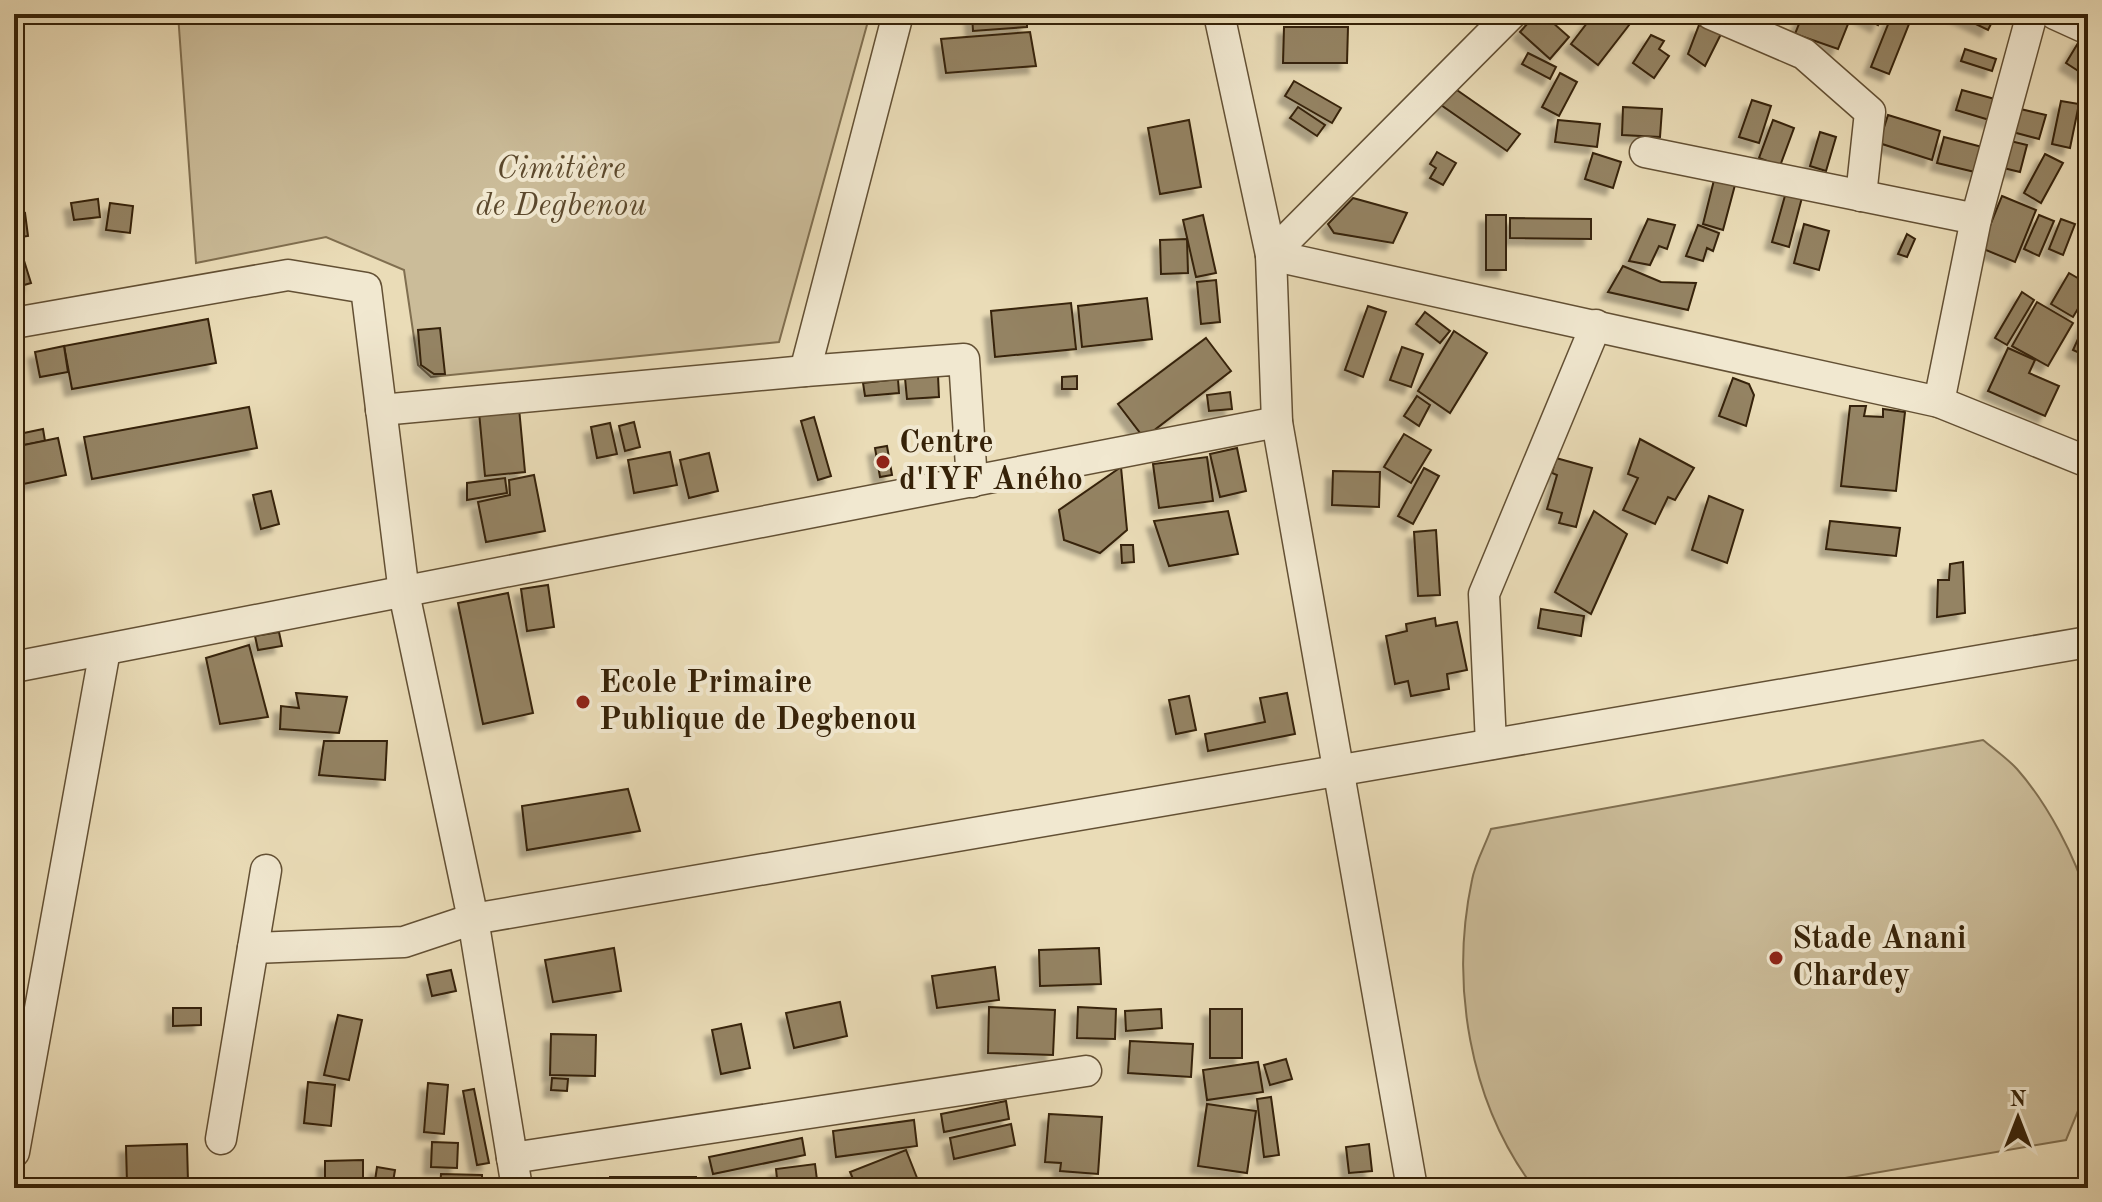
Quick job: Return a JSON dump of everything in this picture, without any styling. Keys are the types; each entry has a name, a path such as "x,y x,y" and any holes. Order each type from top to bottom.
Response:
{"street":[{"path":"805,371 898,14"},
{"path":"1219,14 1271,255 1277,422 1412,1188"},
{"path":"1271,255 1511,14"},
{"path":"1711,14 1804,54 1870,112 1861,196"},
{"path":"1939,402 1976,219 2032,14"},
{"path":"2055,14 2088,29"},
{"path":"1645,152 1976,219"},
{"path":"1271,255 1939,402 2088,462"},
{"path":"14,323 288,275 366,288 404,593 473,919 517,1188"},
{"path":"1491,744 1484,594 1596,325"},
{"path":"381,410 964,359 972,482"},
{"path":"14,667 1277,422"},
{"path":"253,948 404,942 473,919 2088,642"},
{"path":"14,1152 105,650"},
{"path":"221,1139 266,870"},
{"path":"512,1158 1086,1071"}],"green space":[{"name":"Cimitière de Degbenou","path":"178,14 870,14 779,342 431,377 418,365 404,270 326,237 196,263"},
{"name":"Stade Anani Chardey","path":"1983,740 2013,765 2039,798 2068,849 2088,901 2088,1075 2085,1094 2066,1140 1787,1188 1534,1188 1494,1118 1480,1080 1470,1041 1465,1000 1463,960 1466,920 1473,874 1491,829"}],"building":[{"path":"972,14 1027,14 1027,27 973,31"},
{"path":"1536,14 1543,14 1569,37 1550,59 1520,32"},
{"path":"1594,14 1626,14 1633,20 1598,65 1571,44"},
{"path":"1803,14 1852,14 1838,49 1795,34"},
{"path":"1858,14 1883,14 1878,25"},
{"path":"1955,14 1996,14 1988,30"},
{"path":"1891,17 1909,24 1889,74 1871,67"},
{"path":"1699,25 1722,32 1705,66 1688,54"},
{"path":"1284,27 1348,27 1347,63 1283,63"},
{"path":"1030,32 1036,66 946,73 941,39"},
{"path":"1651,35 1664,41 1659,49 1669,56 1654,78 1633,63"},
{"path":"2081,38 2088,42 2086,76 2066,63"},
{"path":"1965,49 1996,59 1992,71 1961,61"},
{"path":"1528,53 1556,67 1550,79 1522,64"},
{"path":"1560,73 1577,82 1559,116 1542,107"},
{"path":"1294,81 1341,108 1332,123 1285,96"},
{"path":"1454,88 1520,134 1507,151 1441,105"},
{"path":"1962,90 2002,101 1996,122 1956,110"},
{"path":"1752,100 1771,106 1759,143 1739,137"},
{"path":"2061,101 2079,104 2070,148 2052,144"},
{"path":"1298,107 1325,125 1317,136 1290,118"},
{"path":"1623,107 1662,109 1660,137 1622,135"},
{"path":"2012,107 2046,115 2039,139 2005,130"},
{"path":"1888,115 1940,131 1932,160 1879,143"},
{"path":"1189,120 1201,187 1160,194 1148,128"},
{"path":"1558,120 1600,124 1597,147 1555,142"},
{"path":"1773,120 1794,128 1780,166 1759,158"},
{"path":"1820,132 1836,137 1826,171 1810,166"},
{"path":"1944,137 1986,148 1979,173 1937,163"},
{"path":"2002,139 2027,145 2020,172 1995,166"},
{"path":"1437,152 1456,163 1443,185 1430,178 1436,168 1430,164"},
{"path":"1593,153 1621,162 1613,188 1585,179"},
{"path":"2045,154 2063,163 2041,203 2024,193"},
{"path":"1714,180 1735,185 1723,230 1703,224"},
{"path":"1788,185 1804,190 1789,247 1772,242"},
{"path":"2002,196 2036,210 2015,262 1981,248"},
{"path":"1353,198 1407,213 1393,243 1334,233 1328,224"},
{"path":"98,199 100,217 74,220 71,203"},
{"path":"110,203 133,206 130,233 106,230"},
{"path":"25,213 28,236 14,238 14,215"},
{"path":"1203,215 1216,273 1196,277 1183,220"},
{"path":"1486,215 1506,215 1506,270 1486,270"},
{"path":"2039,215 2054,221 2039,256 2024,249"},
{"path":"1510,218 1591,219 1591,239 1510,238"},
{"path":"1648,219 1675,225 1667,249 1659,246 1650,265 1629,261"},
{"path":"2061,219 2075,224 2063,255 2049,249"},
{"path":"1804,224 1829,231 1819,270 1794,263"},
{"path":"1698,225 1719,233 1713,251 1707,248 1703,261 1686,256"},
{"path":"1907,234 1915,239 1907,257 1898,254"},
{"path":"1187,239 1188,273 1161,274 1160,240"},
{"path":"21,251 31,283 14,288 14,254"},
{"path":"1623,266 1661,282 1696,283 1688,310 1608,292"},
{"path":"2069,273 2088,284 2088,292 2073,317 2051,304"},
{"path":"1216,280 1220,322 1201,324 1197,282"},
{"path":"2022,292 2034,300 2007,345 1995,338"},
{"path":"1147,298 1152,339 1082,347 1078,306"},
{"path":"2037,302 2073,323 2048,366 2012,346"},
{"path":"1071,303 1076,349 995,357 991,311"},
{"path":"1368,306 1386,312 1363,377 1345,370"},
{"path":"1425,312 1450,331 1440,343 1416,324"},
{"path":"2088,317 2088,357 2073,350"},
{"path":"208,319 216,363 72,389 64,346"},
{"path":"440,328 445,374 434,374 421,365 418,330"},
{"path":"1454,331 1487,353 1450,413 1418,391"},
{"path":"1206,338 1231,371 1144,438 1118,404"},
{"path":"64,346 68,372 40,377 35,352"},
{"path":"1402,347 1423,354 1411,387 1390,380"},
{"path":"2008,348 2035,360 2029,373 2059,386 2045,416 1988,391"},
{"path":"938,375 939,397 907,399 905,378"},
{"path":"1077,376 1077,389 1062,389 1062,377"},
{"path":"1733,378 1749,384 1754,395 1746,426 1719,416"},
{"path":"898,379 899,393 865,396 863,383"},
{"path":"1230,392 1232,409 1209,411 1207,395"},
{"path":"1417,396 1430,405 1419,426 1404,416"},
{"path":"1850,406 1866,406 1864,416 1883,417 1883,409 1905,412 1896,491 1841,486"},
{"path":"249,407 257,448 92,479 84,437"},
{"path":"519,408 525,472 485,476 479,412"},
{"path":"814,417 831,476 818,480 801,421"},
{"path":"634,422 640,447 625,451 619,426"},
{"path":"610,423 617,454 597,458 591,427"},
{"path":"43,429 45,441 14,447 14,435"},
{"path":"1404,434 1431,450 1411,483 1384,467"},
{"path":"58,438 66,475 14,486 14,447"},
{"path":"1640,439 1694,468 1675,500 1668,497 1655,524 1623,510 1638,478 1628,474"},
{"name":"Centre d'IYF Aného","path":"887,446 892,475 880,477 875,448"},
{"path":"1237,448 1246,491 1220,497 1210,454"},
{"path":"670,452 677,485 634,493 628,460"},
{"path":"709,453 718,491 689,498 680,460"},
{"path":"1207,457 1213,501 1159,508 1153,464"},
{"path":"1556,458 1592,468 1576,527 1559,523 1562,513 1547,509 1557,475 1552,473"},
{"path":"1121,467 1127,530 1100,553 1064,540 1059,510"},
{"path":"1424,468 1439,476 1413,524 1398,516"},
{"path":"1333,471 1380,472 1379,507 1332,505"},
{"path":"534,475 545,531 486,542 478,502 510,495 509,480"},
{"path":"505,478 507,493 467,500 467,483"},
{"path":"271,491 279,524 261,529 253,495"},
{"path":"1709,496 1743,510 1727,563 1692,550"},
{"path":"1228,511 1238,554 1169,566 1154,521"},
{"path":"1594,511 1627,534 1591,614 1555,592"},
{"path":"1830,521 1900,528 1896,556 1826,549"},
{"path":"1436,530 1440,595 1418,596 1414,532"},
{"path":"1121,545 1133,545 1134,562 1122,563"},
{"path":"1963,562 1965,613 1937,617 1938,580 1949,580 1950,564"},
{"path":"548,585 554,627 527,631 521,589"},
{"path":"508,593 533,713 483,724 458,603"},
{"path":"1541,609 1584,616 1581,636 1538,628"},
{"path":"1435,618 1436,626 1457,622 1467,670 1447,674 1449,689 1411,696 1408,681 1395,684 1386,636 1407,631 1406,624"},
{"path":"279,632 282,646 258,650 255,636"},
{"path":"249,645 268,717 220,724 206,658"},
{"path":"296,693 347,697 339,733 280,729 281,706 299,708"},
{"path":"1287,693 1295,734 1208,751 1205,734 1265,722 1260,698"},
{"path":"1189,696 1196,730 1176,734 1169,700"},
{"path":"324,741 387,741 385,780 319,775"},
{"path":"628,789 640,831 527,850 522,806"},
{"path":"614,948 621,991 553,1002 545,960"},
{"path":"1099,948 1101,984 1040,986 1039,950"},
{"path":"995,967 999,1000 937,1008 932,976"},
{"path":"451,970 456,991 432,996 427,975"},
{"path":"840,1002 847,1036 794,1048 786,1013"},
{"path":"989,1007 1055,1010 1053,1055 988,1053"},
{"path":"1078,1007 1116,1009 1115,1039 1077,1038"},
{"path":"173,1008 201,1008 201,1025 173,1026"},
{"path":"1161,1009 1162,1028 1126,1031 1125,1011"},
{"path":"1210,1009 1242,1009 1242,1058 1210,1058"},
{"path":"338,1015 362,1020 349,1080 324,1075"},
{"path":"741,1024 750,1068 721,1074 712,1030"},
{"path":"551,1034 596,1035 595,1076 550,1075"},
{"path":"1130,1041 1193,1044 1191,1077 1128,1073"},
{"path":"1286,1059 1292,1079 1270,1085 1264,1065"},
{"path":"1258,1062 1263,1092 1207,1100 1203,1070"},
{"path":"552,1078 568,1079 567,1091 551,1090"},
{"path":"308,1082 335,1085 331,1126 304,1123"},
{"path":"428,1083 448,1085 444,1134 424,1132"},
{"path":"474,1089 489,1163 477,1165 463,1091"},
{"path":"1271,1097 1279,1155 1264,1157 1257,1099"},
{"path":"1006,1101 1009,1119 944,1132 941,1114"},
{"path":"1207,1104 1256,1111 1247,1173 1198,1166"},
{"path":"1049,1114 1102,1117 1098,1174 1060,1171 1061,1163 1045,1162"},
{"path":"914,1120 917,1146 836,1157 833,1131"},
{"path":"1011,1124 1015,1145 954,1159 950,1138"},
{"path":"802,1138 805,1155 713,1174 709,1157"},
{"path":"432,1142 458,1143 457,1168 431,1167"},
{"path":"187,1144 188,1182 127,1184 126,1146"},
{"path":"1369,1144 1372,1171 1349,1173 1346,1147"},
{"path":"906,1150 921,1188 857,1188 850,1172"},
{"path":"363,1160 363,1178 325,1179 325,1161"},
{"path":"815,1164 818,1188 778,1188 776,1169"},
{"path":"377,1167 395,1170 392,1188 374,1188"},
{"path":"441,1174 482,1175 482,1188 440,1188"},
{"path":"610,1177 696,1177 696,1188 610,1188"},
{"path":"760,1179 761,1188 710,1188 710,1186"},
{"path":"1228,1182 1229,1188 1191,1188 1191,1186"}],"place":[{"name":"Centre d'IYF Aného","path":"883,462"},
{"name":"Ecole Primaire Publique de Degbenou","path":"583,702"},
{"name":"Stade Anani Chardey","path":"1776,958"}]}
